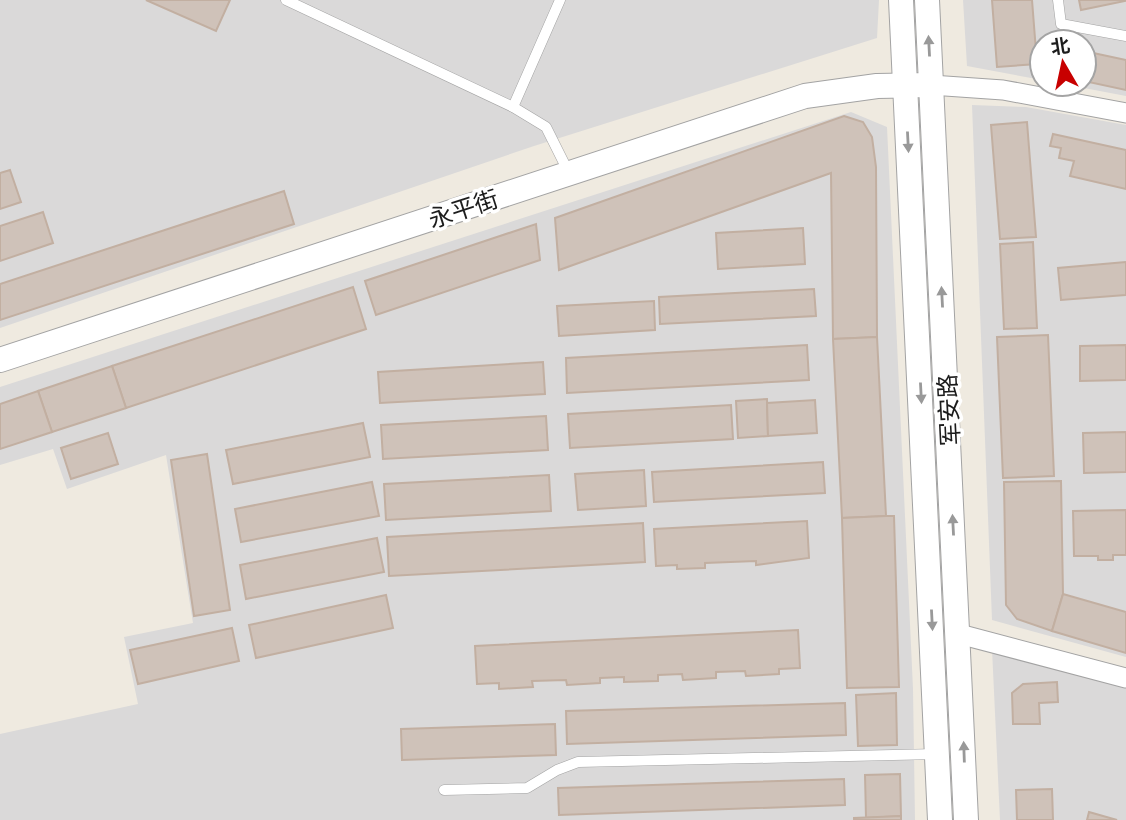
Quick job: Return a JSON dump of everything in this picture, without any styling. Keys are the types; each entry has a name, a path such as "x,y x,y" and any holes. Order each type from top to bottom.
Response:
{"street":[{"name":"军安路","path":"901,0 940,820"},
{"name":"军安路","path":"927,0 966,820"},
{"name":"永平街","path":"0,360 804,96 905,84 931,85"},
{"path":"931,85 1003,90 1126,113"},
{"path":"959,634 1126,678"}],"lane":[{"path":"285,0 513,107 546,127 569,173"},
{"path":"513,107 559,0"},
{"path":"1058,0 1061,24 1126,36"},
{"path":"444,790 527,788 578,762 938,754"}],"shaded area":[{"path":"0,0 879,0 877,38 534,146 0,328"},
{"path":"963,0 1126,0 1126,96 1098,91 1098,28 1028,28 1028,77 967,66"},
{"path":"972,105 1026,107 1126,125 1126,657 992,620"},
{"path":"851,112 887,127 913,689 915,820 0,820 0,734 138,704 124,637 193,623 166,455 67,489 53,449 0,465 0,387"},
{"path":"992,649 1126,687 1126,820 1000,820"}],"building":[{"path":"146,0 230,0 216,31"},
{"path":"992,0 1032,0 1034,28 1028,28 1028,65 997,67"},
{"path":"1079,0 1125,0 1125,1 1081,10"},
{"path":"1098,54 1126,60 1126,90 1098,84"},
{"path":"844,116 863,122 872,137 876,167 877,337 833,339 831,173 559,270 555,218"},
{"path":"1027,122 1036,237 1000,239 991,125"},
{"path":"1053,134 1126,150 1126,189 1070,176 1074,161 1059,158 1061,148 1050,146"},
{"path":"10,170 21,202 0,209 0,173"},
{"path":"284,191 294,224 0,320 0,284"},
{"path":"43,212 53,243 0,261 0,226"},
{"path":"536,224 540,260 376,315 365,281"},
{"path":"803,228 805,264 718,269 716,233"},
{"path":"1033,242 1037,328 1004,329 1000,244"},
{"path":"1126,262 1126,295 1061,300 1058,268"},
{"path":"353,287 366,329 126,408 112,366"},
{"path":"814,289 816,316 660,324 659,297"},
{"path":"654,301 655,330 559,336 557,306"},
{"path":"1048,335 1054,476 1003,478 997,337"},
{"path":"877,337 886,516 842,518 833,339"},
{"path":"807,345 809,380 567,393 566,358"},
{"path":"1126,345 1126,380 1080,381 1080,346"},
{"path":"543,362 545,394 380,403 378,372"},
{"path":"112,366 126,408 52,432 38,391"},
{"path":"38,391 52,432 0,449 0,404"},
{"path":"767,399 768,436 738,438 736,401"},
{"path":"815,400 817,433 768,436 767,403"},
{"path":"731,405 733,439 570,448 568,414"},
{"path":"546,416 548,450 383,459 381,425"},
{"path":"363,423 370,457 233,484 226,450"},
{"path":"1126,432 1126,472 1084,473 1083,433"},
{"path":"108,433 118,464 71,479 61,448"},
{"path":"207,454 230,610 194,616 171,460"},
{"path":"823,462 825,493 654,502 652,472"},
{"path":"644,470 646,506 578,510 575,474"},
{"path":"549,475 551,511 386,520 384,484"},
{"path":"1061,481 1063,594 1052,631 1017,619 1006,605 1004,482"},
{"path":"372,482 379,516 241,542 235,509"},
{"path":"1126,510 1126,555 1113,555 1113,560 1098,560 1098,556 1074,556 1073,511"},
{"path":"894,516 899,687 847,688 842,518"},
{"path":"807,521 809,558 756,565 756,561 705,563 705,568 677,569 677,565 656,566 654,529"},
{"path":"643,523 645,562 389,576 387,537"},
{"path":"377,538 384,572 246,599 240,565"},
{"path":"1063,594 1126,612 1126,653 1052,631"},
{"path":"386,595 393,628 256,658 249,625"},
{"path":"232,628 239,661 138,684 130,650"},
{"path":"798,630 800,668 779,669 779,674 746,676 745,671 716,672 716,678 683,680 682,674 658,675 658,681 624,682 624,677 600,678 600,683 567,685 566,680 532,681 533,687 499,689 499,683 477,684 475,646"},
{"path":"1057,682 1058,702 1039,703 1040,724 1013,724 1012,693 1023,684"},
{"path":"896,693 897,745 858,746 856,695"},
{"path":"845,703 846,735 567,744 566,711"},
{"path":"555,724 556,755 402,760 401,729"},
{"path":"900,774 901,816 866,818 865,775"},
{"path":"844,779 845,805 559,815 558,788"},
{"path":"1052,789 1053,820 1017,820 1016,790"},
{"path":"1089,812 1117,820 1087,820"},
{"path":"901,816 901,820 854,820 854,818"}]}
